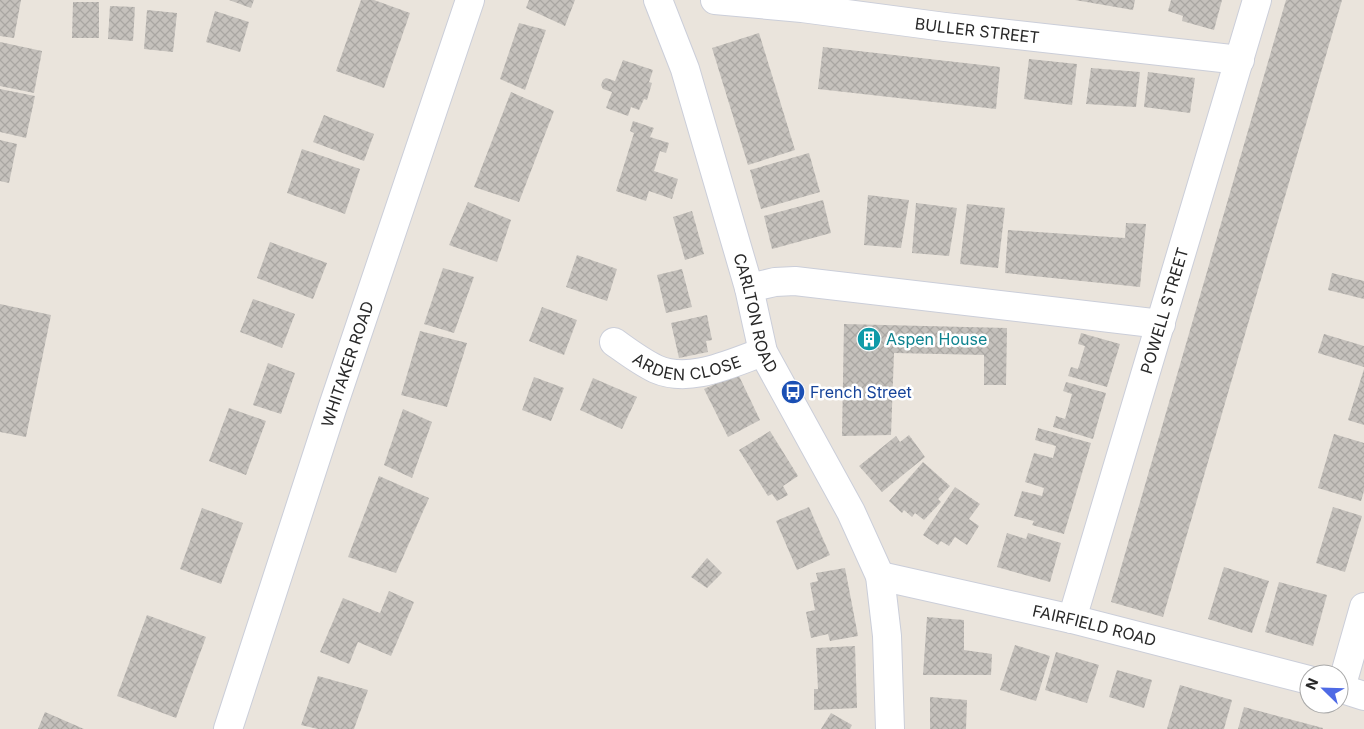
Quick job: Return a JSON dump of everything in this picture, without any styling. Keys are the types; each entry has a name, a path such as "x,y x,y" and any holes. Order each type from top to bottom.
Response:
{"street":[{"name":"WHITAKER ROAD","path":"228,729 332,409 470,0"},
{"name":"CARLTON ROAD","path":"658,0 685,69 749,288 764,352 851,512 880,576 887,636 890,729"},
{"name":"BULLER STREET","path":"715,0 802,8 945,27 1240,60"},
{"name":"POWELL STREET","path":"1072,619 1257,0"},
{"path":"749,288 775,282 811,282 1161,324"},
{"name":"ARDEN CLOSE","path":"614,342 645,364 676,375 695,374 764,352"},
{"name":"FAIRFIELD ROAD","path":"880,576 1072,619 1299,677"},
{"path":"1349,685 1364,607"}],"building":[{"path":"0,0 21,0 14,38 0,36"},
{"path":"229,0 254,0 251,8"},
{"path":"361,0 374,0 410,13 384,88 336,71"},
{"path":"529,0 575,0 565,26 526,8"},
{"path":"1075,0 1135,0 1133,10"},
{"path":"1171,0 1222,0 1214,30 1182,21 1183,16 1168,11"},
{"path":"1286,0 1342,0 1163,617 1111,602"},
{"path":"73,2 99,2 99,38 72,38"},
{"path":"110,6 135,7 133,41 108,39"},
{"path":"147,10 177,13 173,52 144,49"},
{"path":"215,11 249,22 240,52 206,42"},
{"path":"519,23 546,30 525,90 500,79"},
{"path":"759,33 795,150 748,165 712,48"},
{"path":"0,42 42,51 34,93 0,86"},
{"path":"823,47 1000,67 996,109 818,89"},
{"path":"1029,59 1077,64 1072,105 1024,99"},
{"path":"623,60 653,70 649,82 652,83 647,100 644,99 639,110 631,107 628,116 606,108 612,92 603,89 601,85 606,78 615,81"},
{"path":"1091,68 1140,72 1136,107 1086,104"},
{"path":"1148,72 1195,78 1190,113 1144,107"},
{"path":"0,89 35,96 26,138 0,132"},
{"path":"511,92 554,111 519,202 474,187"},
{"path":"324,115 374,134 364,161 313,142"},
{"path":"633,121 654,128 650,137 669,143 666,153 660,151 654,171 678,179 672,199 649,191 646,201 616,191 634,133 630,131"},
{"path":"0,140 17,144 9,183 0,181"},
{"path":"302,149 360,169 345,214 287,193"},
{"path":"809,153 820,192 761,209 750,170"},
{"path":"868,195 909,200 901,248 864,245"},
{"path":"823,200 831,233 772,249 764,216"},
{"path":"468,202 511,220 497,262 449,245"},
{"path":"916,203 957,208 949,256 912,253"},
{"path":"967,204 1005,208 998,268 960,264"},
{"path":"692,211 704,254 685,260 673,217"},
{"path":"1126,223 1146,224 1140,287 1005,273 1008,230 1125,238"},
{"path":"270,242 327,263 313,299 257,278"},
{"path":"577,255 617,269 607,301 566,287"},
{"path":"443,268 474,277 454,333 424,324"},
{"path":"682,269 692,307 666,313 657,275"},
{"path":"1332,273 1364,281 1364,299 1328,290"},
{"path":"253,299 295,314 282,348 240,332"},
{"path":"0,304 51,315 26,437 0,432"},
{"path":"542,307 577,320 564,355 529,341"},
{"path":"707,315 712,340 706,341 708,352 679,358 671,323"},
{"path":"844,324 1007,328 1006,385 984,385 984,355 894,353 891,435 842,436"},
{"path":"420,331 467,343 447,407 401,395"},
{"path":"1081,333 1120,344 1107,387 1068,376 1071,367 1078,369 1085,346 1078,344"},
{"path":"1324,334 1364,346 1364,367 1318,353"},
{"path":"268,363 295,373 281,414 253,405"},
{"path":"1364,369 1364,425 1348,420"},
{"path":"738,374 760,420 728,437 704,389"},
{"path":"534,377 564,388 551,421 522,410"},
{"path":"593,378 637,397 622,429 580,410"},
{"path":"1066,382 1106,393 1093,439 1053,427 1056,416 1065,419 1072,394 1063,391"},
{"path":"229,408 266,421 246,475 209,461"},
{"path":"403,409 432,422 412,478 384,465"},
{"path":"1038,428 1091,443 1064,534 1032,525 1034,521 1014,516 1022,491 1042,496 1044,488 1025,482 1034,453 1053,458 1056,446 1035,440"},
{"path":"770,431 798,476 783,486 788,495 777,501 772,494 768,496 739,450"},
{"path":"1334,434 1364,443 1364,491 1361,501 1318,488"},
{"path":"909,435 925,457 882,492 859,466 896,436 900,442"},
{"path":"923,462 950,486 938,499 941,502 924,520 915,513 912,517 904,510 902,513 889,501"},
{"path":"379,476 429,498 396,573 348,557"},
{"path":"955,487 980,504 969,519 979,526 967,545 955,537 949,546 941,541 938,545 923,535"},
{"path":"809,507 830,555 797,570 776,521"},
{"path":"1333,507 1362,516 1345,572 1316,563"},
{"path":"202,508 243,523 221,584 180,569"},
{"path":"1007,533 1026,539 1028,533 1061,543 1050,582 997,567"},
{"path":"707,558 722,573 707,588 691,577"},
{"path":"1224,567 1269,581 1252,633 1208,619"},
{"path":"845,568 858,636 830,641 828,634 811,638 806,612 815,610 810,583 818,581 816,573"},
{"path":"1279,582 1327,595 1313,646 1265,632"},
{"path":"389,591 414,602 391,656 358,642 349,664 320,652 343,598 380,613"},
{"path":"147,615 206,637 176,718 117,696"},
{"path":"927,617 964,620 964,650 992,654 991,675 923,675"},
{"path":"1015,645 1050,656 1036,701 1000,690"},
{"path":"855,646 857,708 814,710 814,689 818,689 816,648"},
{"path":"1056,652 1099,665 1087,703 1045,690"},
{"path":"1117,670 1152,680 1144,708 1109,697"},
{"path":"318,676 368,690 354,729 318,729 301,725"},
{"path":"1180,685 1232,700 1224,729 1167,729"},
{"path":"930,697 967,700 966,729 930,729"},
{"path":"1244,707 1323,728 1323,729 1238,729"},
{"path":"45,712 84,729 38,729"},
{"path":"831,713 852,725 850,729 821,729"}],"place":[{"name":"Aspen House","path":"869,339"},
{"name":"French Street","path":"793,392"}]}
